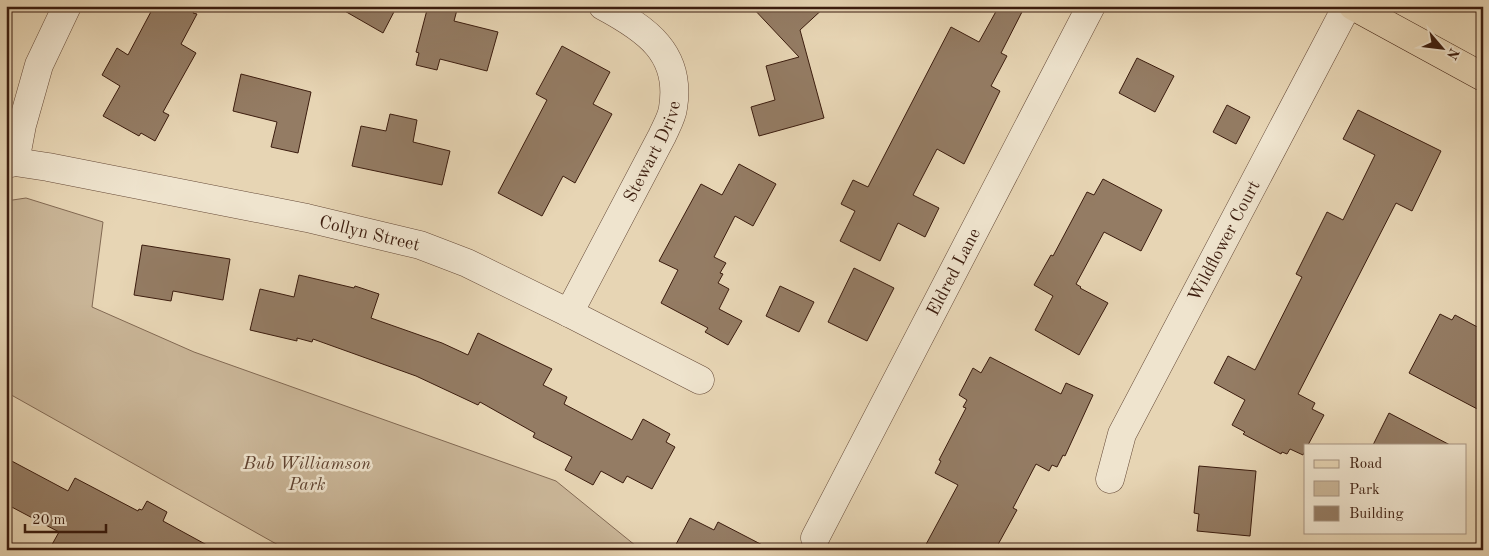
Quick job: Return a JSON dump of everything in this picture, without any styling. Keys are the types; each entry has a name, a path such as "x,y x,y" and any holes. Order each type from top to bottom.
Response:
{"main road":[{"path":"1353,6 1483,77"}],"street":[{"path":"10,163 39,65 68,6"},
{"name":"Stewart Drive","path":"569,313 662,136 673,109 674,82 667,57 648,34 603,6"},
{"name":"Eldred Lane","path":"815,538 1091,6"},
{"name":"Wildflower Court","path":"1110,479 1122,434 1347,6"},
{"name":"Collyn Street","path":"10,163 48,167 297,216 420,245 467,264 569,313 700,380"}],"green space":[{"name":"Bub Williamson Park","path":"26,198 103,222 92,307 194,352 556,481 641,550 287,550 6,392 6,201"}],"building":[{"path":"154,6 197,6 193,13 197,14 181,44 196,53 163,112 169,115 155,141 141,133 139,136 103,116 120,86 102,75 117,48 128,55"},
{"path":"336,6 397,6 383,33"},
{"path":"428,6 458,6 454,21 498,32 487,71 440,59 437,70 416,65 419,53 416,52"},
{"path":"751,6 826,6 800,30 824,118 759,136 751,107 775,100 766,66 799,57"},
{"path":"999,6 1025,6 1001,53 1007,56 991,86 1000,91 964,164 937,149 913,195 939,208 925,237 898,223 880,261 840,241 855,211 841,204 853,180 868,187 951,27 979,42"},
{"path":"562,46 610,72 593,104 612,114 575,183 563,176 542,216 498,193 547,100 536,94"},
{"path":"1137,58 1174,76 1155,112 1119,93"},
{"path":"241,74 311,92 298,153 271,147 277,122 233,111"},
{"path":"1227,105 1250,117 1236,144 1213,132"},
{"path":"1358,110 1441,151 1412,211 1396,203 1298,394 1315,403 1312,409 1324,415 1309,444 1304,444 1303,455 1290,449 1287,454 1282,452 1281,454 1243,434 1245,432 1232,425 1245,400 1214,383 1228,356 1255,370 1302,277 1296,274 1327,212 1343,220 1375,155 1343,139"},
{"path":"390,114 417,120 413,142 450,151 442,185 352,166 361,126 386,131"},
{"path":"739,164 776,184 753,226 735,216 714,257 726,263 720,273 723,274 718,283 729,289 719,309 742,321 728,345 705,332 708,328 661,303 678,270 659,261 701,184 722,195"},
{"path":"1103,179 1162,210 1141,251 1104,232 1076,284 1108,303 1079,355 1035,330 1053,296 1034,285 1051,255 1053,256 1087,192 1094,195"},
{"path":"142,245 230,259 223,300 173,291 171,301 134,295"},
{"path":"854,268 894,288 867,341 828,322"},
{"path":"299,275 354,288 355,286 379,294 371,318 442,343 468,355 478,333 552,369 543,385 567,397 564,404 632,440 643,419 670,434 666,442 675,447 652,489 627,476 623,483 601,471 593,485 565,470 572,457 533,437 535,433 480,402 478,405 416,376 313,339 312,342 297,338 297,341 250,330 260,289 294,297"},
{"path":"780,286 814,302 799,332 766,316"},
{"path":"1440,314 1452,320 1455,315 1483,330 1483,412 1409,373"},
{"path":"990,357 1061,394 1066,383 1093,395 1065,456 1063,455 1057,467 1052,465 1049,471 1036,464 1013,508 1017,510 995,550 923,550 958,485 935,473 941,461 939,460 966,408 963,407 967,400 959,395 973,368 981,373"},
{"path":"1389,413 1448,444 1374,444"},
{"path":"6,458 68,491 75,478 138,511 139,509 142,510 147,501 167,512 163,521 216,550 49,550 59,532 6,504"},
{"path":"1199,466 1256,471 1250,536 1197,531 1199,514 1194,513"},
{"path":"690,518 714,530 718,522 772,550 673,550"}]}
